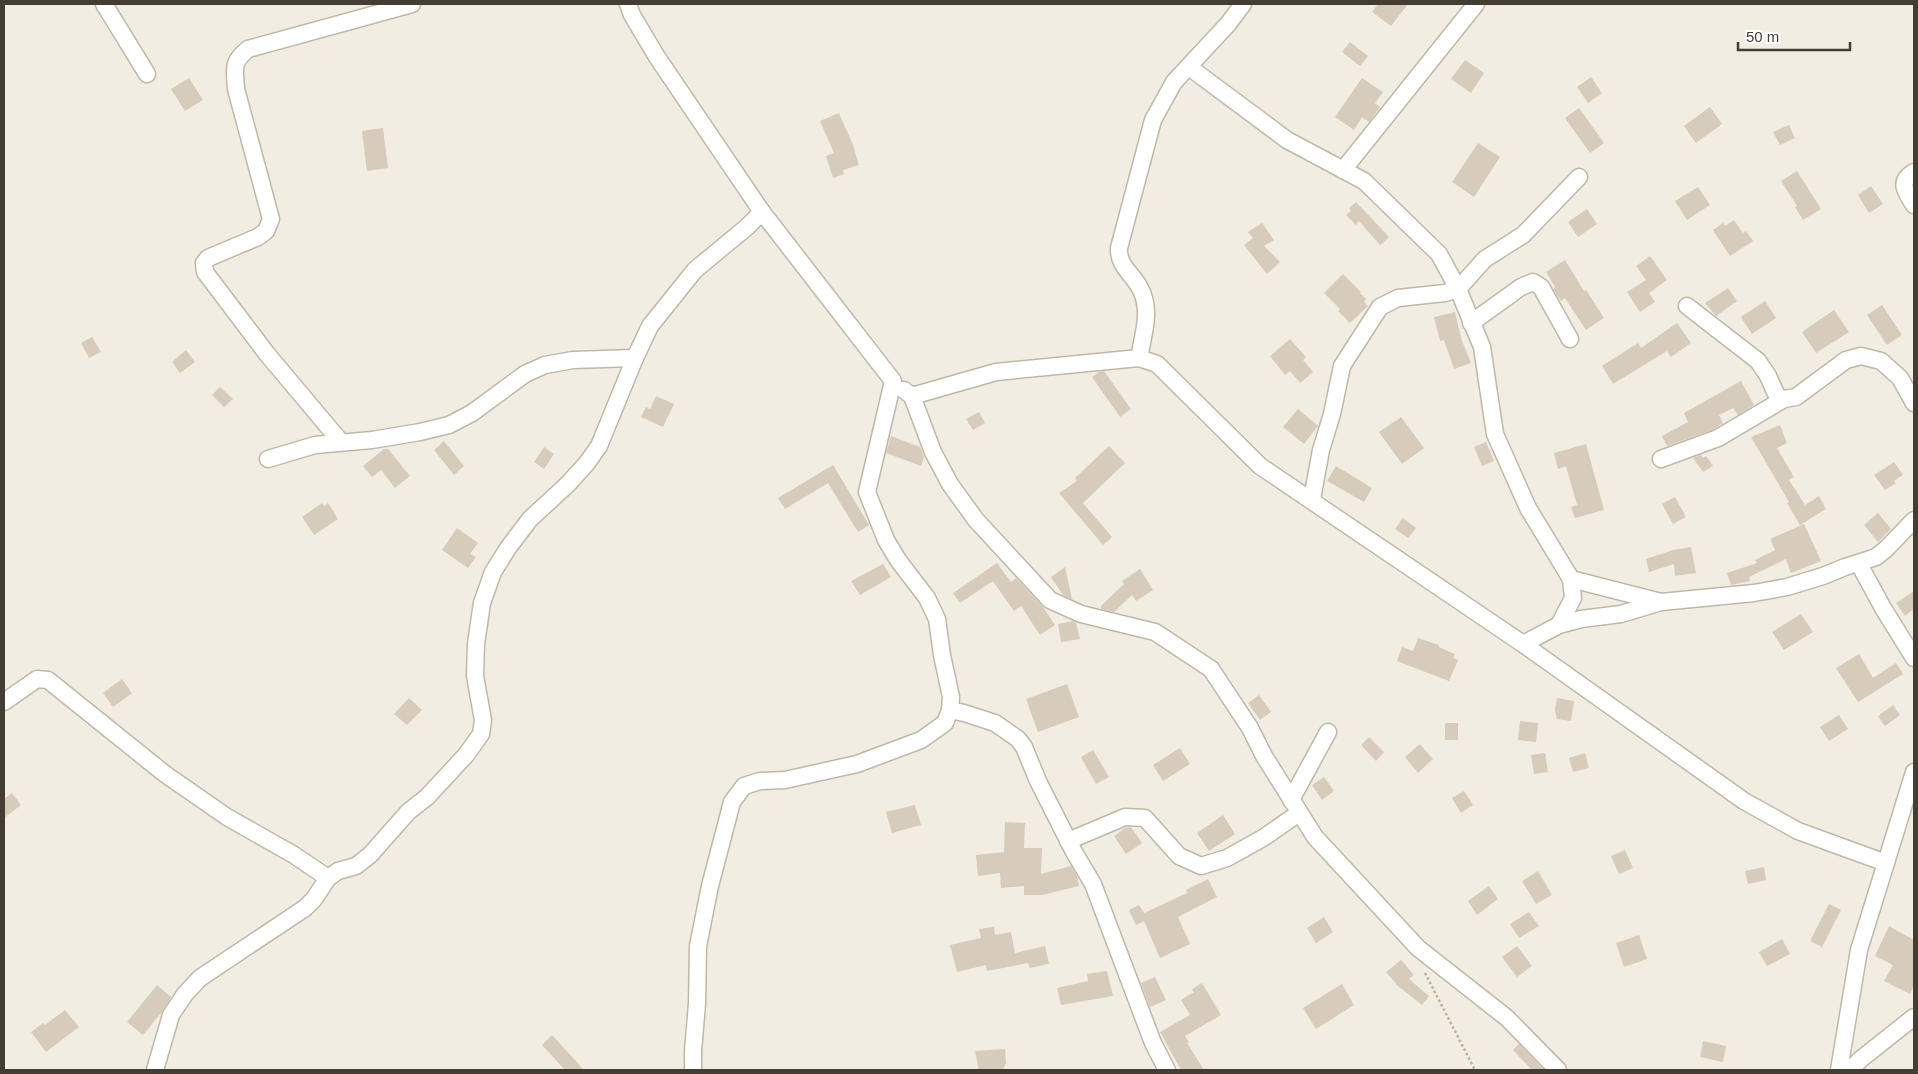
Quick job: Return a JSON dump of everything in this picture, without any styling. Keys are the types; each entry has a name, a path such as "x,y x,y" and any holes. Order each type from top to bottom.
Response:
{"street":[{"path":"104,4 147,74"},
{"path":"341,442 267,354 205,272 204,264 208,258 258,237 266,231 271,219 236,89 235,67 238,58 248,49 412,4"},
{"path":"628,4 632,15 657,57 762,212 893,381 912,396 934,452 950,484 976,520 1050,600 1081,614 1155,632 1211,669 1250,728 1264,756 1315,837 1418,948 1507,1018 1558,1070"},
{"path":"1139,358 1147,312 1141,289 1118,258 1153,120 1174,82 1228,24 1243,4"},
{"path":"1344,170 1476,4"},
{"path":"1189,67 1287,140 1364,181 1439,254 1458,289 1482,347 1495,434 1528,508 1571,579 1573,598 1565,610 1559,625"},
{"path":"1914,172 1904,180 1904,188 1914,205"},
{"path":"1312,499 1321,450 1332,414 1342,366 1380,307 1398,298 1445,293 1458,289 1485,259 1523,235 1579,176"},
{"path":"155,1070 172,1015 185,994 200,978 304,908 314,899 328,878 338,872 356,866 370,855 408,812 427,797 466,755 481,734 483,720 475,676 476,644 482,603 493,572 530,519 567,485 587,463 599,446 650,326 695,270 747,227 762,212"},
{"path":"1471,323 1521,287 1533,282 1541,287 1570,339"},
{"path":"1687,306 1758,361 1768,376 1777,396 1784,399"},
{"path":"1661,459 1718,438 1784,399 1796,397 1846,360 1861,356 1881,361 1900,378 1914,403"},
{"path":"268,459 315,445 372,440 449,425 472,413 524,374 545,365 573,360 635,358"},
{"path":"912,396 996,372 1139,358 1156,364 1260,466 1312,499 1523,644 1744,802 1798,831 1886,863"},
{"path":"693,1070 698,946 710,886 732,802 744,786 760,781 785,780 849,766 921,740 945,723 950,710 952,697 942,654 937,618 927,598 898,560 886,540 867,492 893,381"},
{"path":"1523,644 1559,625 1581,619 1621,614 1661,602 1754,593 1779,588 1859,564 1876,557 1914,520"},
{"path":"1859,564 1914,658"},
{"path":"1571,579 1661,602"},
{"path":"4,702 37,679 48,680 165,774 227,817 294,855 328,878"},
{"path":"950,710 994,724 1018,739 1024,747 1038,781 1068,841 1093,884 1152,1043 1167,1070"},
{"path":"1068,841 1125,817 1145,818 1179,856 1201,866 1227,858 1263,838 1295,806 1328,732"},
{"path":"1839,1070 1859,950 1914,772"},
{"path":"1850,1070 1914,1017"}],"path":[{"path":"1425,972 1475,1070"}],"building":[{"path":"1378,4 1408,4 1391,26 1372,12"},
{"path":"1350,42 1368,56 1360,66 1342,52"},
{"path":"1465,60 1484,73 1471,93 1451,79"},
{"path":"1591,77 1602,93 1588,103 1577,87"},
{"path":"189,78 203,100 185,111 171,89"},
{"path":"1362,78 1383,92 1375,103 1380,107 1369,122 1362,117 1354,130 1335,117"},
{"path":"1710,107 1722,124 1696,143 1684,126"},
{"path":"1579,108 1604,143 1590,153 1565,118"},
{"path":"839,113 853,145 859,165 843,170 844,174 833,178 826,156 834,153 820,121"},
{"path":"1789,125 1795,138 1780,145 1773,132"},
{"path":"383,128 388,168 367,171 362,131"},
{"path":"1478,143 1500,157 1474,197 1452,182"},
{"path":"1797,171 1821,209 1803,220 1795,207 1797,206 1781,181"},
{"path":"1871,186 1883,204 1869,213 1858,195"},
{"path":"1698,187 1710,205 1687,220 1675,201"},
{"path":"1356,202 1389,237 1380,245 1359,221 1356,225 1346,215 1351,211 1349,208"},
{"path":"1587,209 1597,224 1578,237 1568,222"},
{"path":"1734,220 1743,233 1746,231 1753,241 1730,256 1713,230 1723,223 1725,226"},
{"path":"1262,223 1274,240 1264,246 1280,262 1267,274 1244,245 1253,238 1248,232"},
{"path":"1650,256 1667,280 1649,293 1655,302 1640,312 1627,292 1646,280 1636,266"},
{"path":"1565,260 1584,291 1586,290 1604,318 1586,330 1565,298 1561,301 1553,289 1555,287 1546,272"},
{"path":"1343,274 1361,292 1366,299 1364,302 1368,306 1350,323 1338,311 1340,309 1324,293"},
{"path":"1728,288 1737,301 1716,316 1705,303"},
{"path":"1765,301 1776,318 1752,334 1741,317"},
{"path":"1882,305 1902,335 1887,345 1867,315"},
{"path":"1834,310 1849,332 1816,353 1802,332"},
{"path":"1455,312 1462,341 1471,363 1454,369 1444,340 1440,341 1434,317"},
{"path":"1677,323 1691,343 1671,357 1667,351 1613,384 1602,366 1638,343 1641,348"},
{"path":"92,337 101,352 89,358 81,343"},
{"path":"1290,339 1306,357 1303,360 1313,372 1300,383 1290,371 1285,375 1270,356"},
{"path":"186,350 195,362 180,373 172,362"},
{"path":"1104,371 1131,409 1120,417 1092,377"},
{"path":"1741,381 1754,405 1738,415 1733,408 1719,415 1723,423 1714,429 1667,446 1662,436 1688,422 1684,413"},
{"path":"220,387 233,399 224,407 212,395"},
{"path":"656,396 674,404 663,427 641,417 646,407 650,409"},
{"path":"1298,409 1318,426 1304,444 1283,427"},
{"path":"979,412 985,423 973,430 966,419"},
{"path":"1401,417 1424,448 1402,464 1379,432"},
{"path":"1780,425 1787,443 1777,448 1794,477 1789,480 1805,505 1819,496 1826,509 1800,525 1787,503 1789,502 1751,437"},
{"path":"891,436 920,447 924,457 921,466 886,453"},
{"path":"444,441 464,466 454,475 434,450"},
{"path":"1486,442 1494,461 1482,466 1474,447"},
{"path":"1586,444 1604,510 1575,518 1571,507 1577,505 1566,466 1558,469 1554,453"},
{"path":"1109,446 1125,463 1083,503 1112,537 1103,545 1059,493 1077,481 1075,478"},
{"path":"544,447 554,454 544,469 534,462"},
{"path":"384,449 388,449 410,476 395,488 381,470 372,477 363,466"},
{"path":"1701,455 1703,458 1706,456 1713,466 1703,472 1693,458"},
{"path":"1894,462 1903,475 1894,481 1896,483 1885,490 1874,475"},
{"path":"833,465 869,525 858,532 828,483 785,509 778,498"},
{"path":"1336,466 1372,488 1364,502 1327,481"},
{"path":"1675,497 1686,517 1673,524 1662,504"},
{"path":"322,503 324,506 328,503 338,519 314,535 302,517"},
{"path":"1878,513 1891,529 1878,542 1864,525"},
{"path":"1403,518 1416,528 1408,538 1395,529"},
{"path":"1804,524 1821,561 1791,573 1786,559 1749,577 1750,581 1731,585 1727,573 1757,563 1755,560 1775,550 1770,539"},
{"path":"457,528 478,543 470,554 476,557 468,568 442,550"},
{"path":"1691,547 1696,573 1675,576 1674,564 1649,572 1646,559 1673,550"},
{"path":"997,563 1011,582 1016,578 1043,607 1055,625 1040,635 1021,606 1014,611 993,581 960,603 953,593"},
{"path":"883,564 891,577 860,595 851,581"},
{"path":"1065,567 1072,599 1063,595 1051,577"},
{"path":"1140,569 1153,590 1136,601 1132,595 1114,612 1101,609 1101,606 1124,584 1122,581"},
{"path":"1914,591 1914,609 1905,616 1896,603"},
{"path":"1801,614 1813,632 1784,650 1772,632"},
{"path":"1073,621 1076,623 1080,639 1061,642 1058,624"},
{"path":"1418,638 1439,645 1439,647 1455,654 1453,658 1458,660 1449,681 1397,661 1402,647 1413,651"},
{"path":"1859,654 1873,678 1896,663 1903,674 1858,702 1836,668"},
{"path":"122,679 132,693 113,707 103,693"},
{"path":"1067,684 1079,717 1038,732 1026,699"},
{"path":"1259,695 1271,712 1260,720 1248,703"},
{"path":"409,698 422,710 407,725 394,714"},
{"path":"1557,698 1574,701 1571,721 1557,719 1555,710"},
{"path":"1893,705 1900,715 1885,726 1878,716"},
{"path":"1839,715 1848,729 1829,741 1820,727"},
{"path":"1520,721 1538,723 1536,742 1518,740"},
{"path":"1445,723 1458,723 1458,740 1445,740"},
{"path":"1369,737 1384,752 1376,761 1361,745"},
{"path":"1420,744 1433,759 1418,773 1405,757"},
{"path":"1180,748 1190,764 1163,781 1153,765"},
{"path":"1093,750 1109,777 1096,784 1081,757"},
{"path":"1545,753 1548,772 1534,774 1531,755"},
{"path":"1585,753 1589,768 1573,772 1569,758"},
{"path":"1324,777 1334,791 1322,800 1312,785"},
{"path":"1464,791 1473,805 1461,813 1452,798"},
{"path":"12,793 21,805 4,818 4,799"},
{"path":"915,805 921,825 892,833 886,812"},
{"path":"1223,815 1235,834 1209,851 1197,833"},
{"path":"1005,822 1025,823 1024,848 1042,848 1041,874 1071,866 1077,876 1079,886 1042,895 1024,895 1024,886 1001,888 1000,873 978,876 976,855 1004,852"},
{"path":"1131,827 1142,843 1126,854 1114,836 1125,828"},
{"path":"1625,850 1633,868 1619,874 1611,856"},
{"path":"1764,867 1766,880 1748,884 1745,871"},
{"path":"1538,871 1552,895 1536,904 1522,881"},
{"path":"1208,879 1217,897 1178,917 1190,944 1160,958 1144,921 1136,925 1129,910 1139,905 1144,913 1187,893 1186,890"},
{"path":"1489,886 1498,899 1477,915 1468,901"},
{"path":"1829,904 1841,910 1822,947 1810,941"},
{"path":"1529,912 1539,926 1519,938 1510,924"},
{"path":"1324,917 1333,932 1316,943 1307,928"},
{"path":"1889,926 1914,940 1914,985 1910,994 1884,981 1893,965 1875,956"},
{"path":"994,927 995,935 1011,932 1015,953 1045,946 1049,964 1030,968 1028,963 987,971 986,965 957,972 950,945 981,938 979,929"},
{"path":"1639,935 1647,959 1624,967 1616,943"},
{"path":"1782,939 1790,954 1767,966 1759,952"},
{"path":"1517,946 1532,966 1517,977 1502,957"},
{"path":"1401,960 1414,975 1409,979 1429,996 1422,1005 1398,986 1386,972"},
{"path":"1107,971 1113,996 1061,1005 1057,988 1088,981 1087,974"},
{"path":"1155,977 1166,1000 1150,1007 1141,983"},
{"path":"1202,983 1221,1015 1185,1036 1189,1042 1187,1043 1204,1070 1181,1070 1160,1032 1190,1015 1181,1000 1194,992 1192,989"},
{"path":"1342,984 1354,1005 1316,1029 1303,1008"},
{"path":"157,985 171,997 143,1035 127,1022"},
{"path":"65,1010 79,1027 46,1052 31,1032 43,1023 45,1025"},
{"path":"552,1035 584,1070 565,1070 542,1045"},
{"path":"1703,1041 1726,1046 1723,1062 1700,1057"},
{"path":"1519,1044 1544,1070 1532,1070 1513,1050"},
{"path":"1005,1049 1006,1063 1003,1070 979,1070 975,1051"}]}
